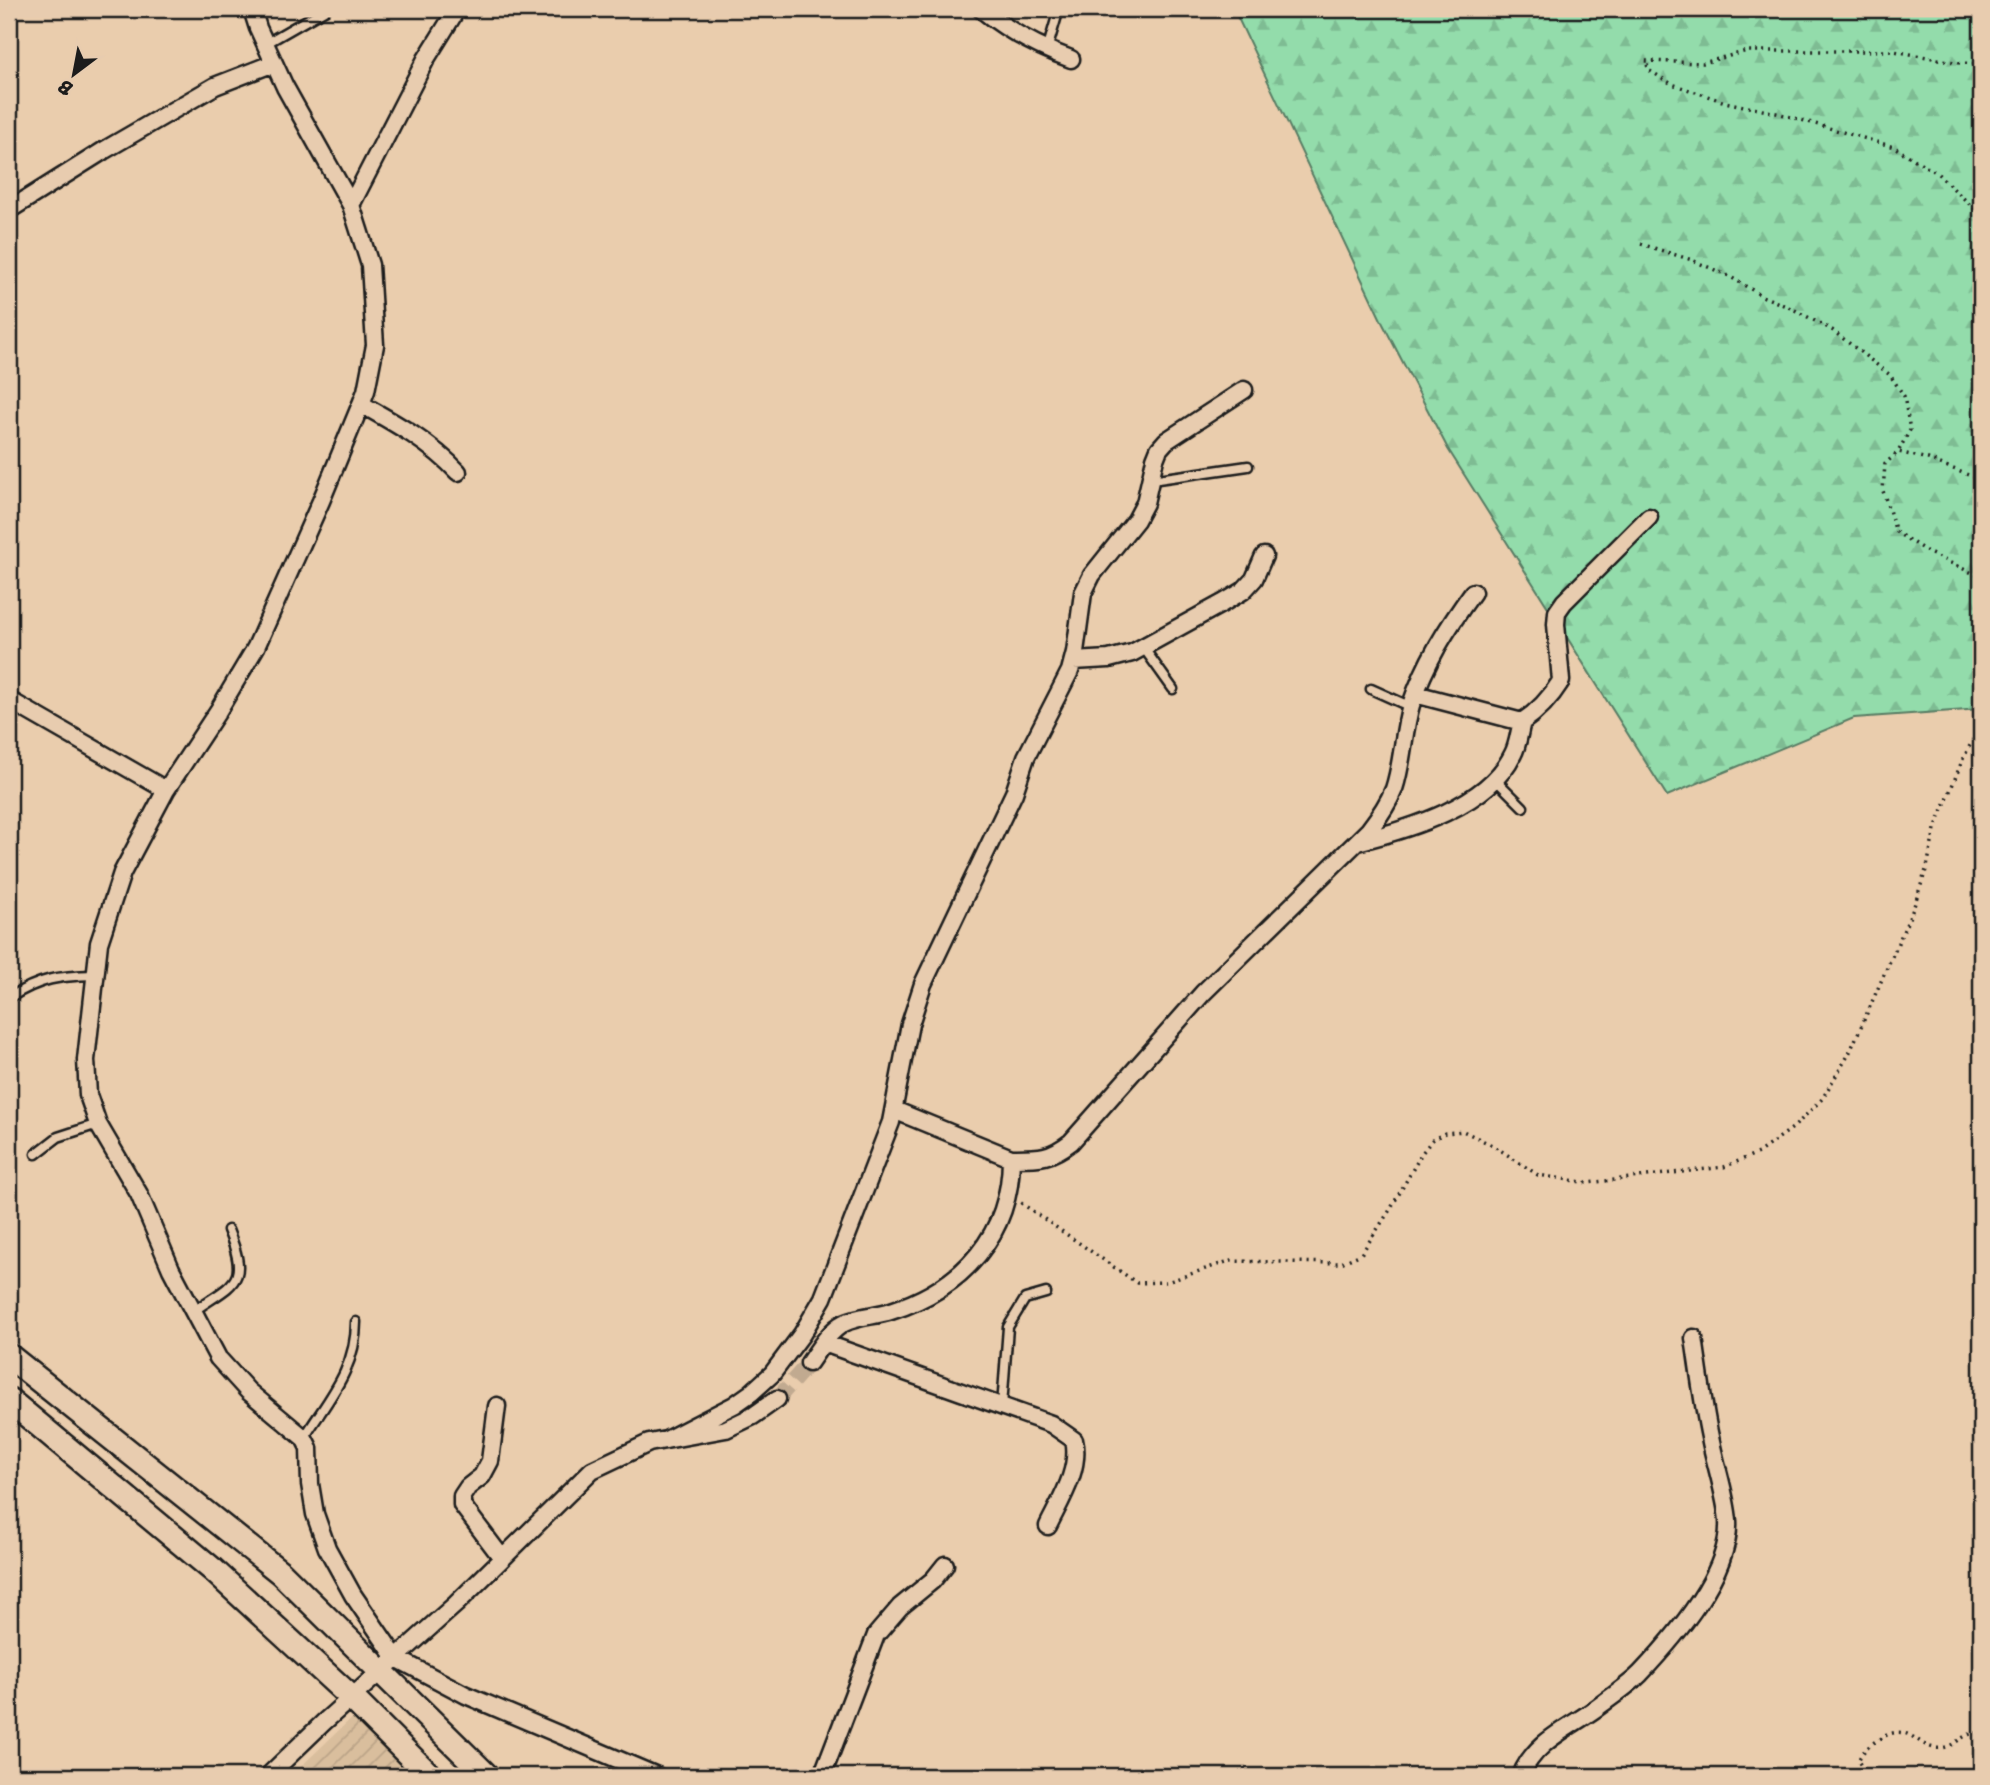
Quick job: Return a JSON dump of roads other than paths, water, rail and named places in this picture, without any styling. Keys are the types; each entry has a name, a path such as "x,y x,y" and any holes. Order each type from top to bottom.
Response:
{"main road":[{"path":"9,1356 281,1573 388,1665 487,1776"},
{"path":"9,1400 212,1569 352,1698 430,1776"}],"street":[{"path":"251,9 285,87 351,205 370,265 375,345 361,404 256,647 166,790 122,873 104,922 95,975 86,1060 88,1095 98,1124 139,1194 192,1312 218,1358 248,1391 304,1438 309,1448 310,1484 315,1514 327,1548 388,1665 657,1776"},
{"path":"351,205 426,59 457,9"},
{"path":"981,9 1011,32 1071,59"},
{"path":"9,210 194,97 274,63"},
{"path":"666,1440 734,1405 751,1393 772,1374 802,1334 823,1298 891,1122 910,1024 923,984 998,828 1026,757 1073,661 1083,593 1092,575 1136,520 1145,503 1159,449 1166,441 1244,390"},
{"path":"361,404 429,446 458,472"},
{"path":"1357,842 1427,822 1481,792 1495,779 1514,752 1522,722 1539,708 1561,681 1557,612 1650,517"},
{"path":"1073,661 1108,659 1143,648 1243,591 1254,579 1264,556"},
{"path":"894,1110 1011,1158 1054,1155 1071,1142 1203,993 1357,842 1384,810 1394,787 1420,678 1444,633 1473,592"},
{"path":"9,700 73,734 166,790"},
{"path":"1413,701 1522,722"},
{"path":"809,1363 843,1323 892,1311 958,1277 977,1257 994,1231 1009,1195 1011,1158"},
{"path":"1521,1776 1528,1759 1538,1748 1596,1709 1638,1676 1672,1638 1703,1594 1725,1552 1728,1521 1705,1417 1694,1338"},
{"path":"824,1343 1051,1424 1074,1440 1077,1454 1066,1489 1048,1526"},
{"path":"268,1776 456,1604 592,1470 649,1443 726,1429 753,1416 777,1399"},
{"path":"497,1406 486,1470 461,1496 462,1505 502,1558"},
{"path":"822,1776 876,1635 900,1607 933,1580 945,1565"}],"lane":[{"path":"265,44 326,9"},
{"path":"1047,50 1059,9"},
{"path":"1151,481 1248,466"},
{"path":"1143,648 1173,689"},
{"path":"1371,689 1413,701"},
{"path":"1495,779 1523,807"},
{"path":"9,998 38,981 95,975"},
{"path":"36,1154 58,1137 98,1124"},
{"path":"192,1312 235,1281 239,1272 239,1257 228,1230"},
{"path":"1002,1406 1008,1327 1025,1299 1046,1293"},
{"path":"304,1438 349,1365 356,1340 356,1322"}],"tunnel":[{"path":"777,1399 809,1363"}]}
